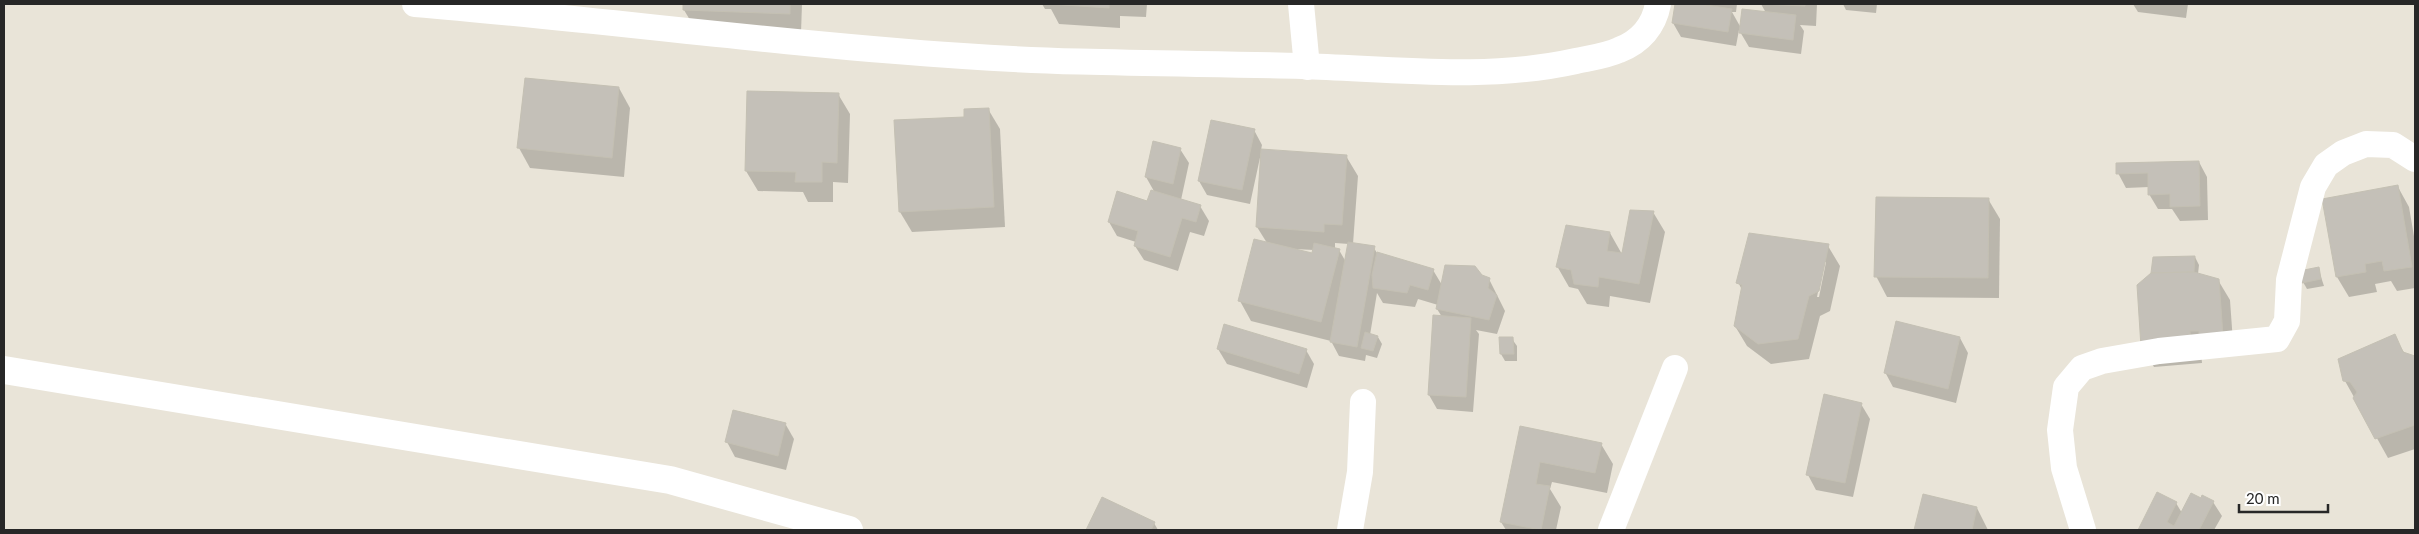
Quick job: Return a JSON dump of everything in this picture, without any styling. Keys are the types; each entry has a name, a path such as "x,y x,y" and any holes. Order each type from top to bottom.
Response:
{"street":[{"path":"415,4 554,16 794,43 966,56 1307,67 1412,73 1496,72 1558,65 1617,52 1640,40 1656,14 1658,4"},
{"path":"1301,4 1307,67"},
{"path":"2083,530 2064,468 2060,430 2066,387 2082,368 2102,361 2149,353 2277,339 2287,321 2288,280 2312,188 2326,165 2343,153 2366,144 2393,145 2415,159"},
{"path":"1611,530 1675,368"},
{"path":"4,370 670,480 849,530"},
{"path":"1350,530 1360,472 1363,402"}],"building":[{"path":"683,4 790,4 790,14 683,10"},
{"path":"1048,4 1109,4 1109,8"},
{"path":"1675,4 1700,4 1732,9 1728,32 1672,23"},
{"path":"1760,4 1805,4 1805,6"},
{"path":"1742,9 1796,15 1793,40 1739,33"},
{"path":"525,78 619,87 612,158 517,148"},
{"path":"747,91 839,93 837,163 822,162 822,182 795,182 796,172 745,171"},
{"path":"989,108 994,207 899,212 894,120 964,117 964,109"},
{"path":"1211,120 1255,129 1242,190 1198,181"},
{"path":"1153,141 1181,148 1173,184 1145,177"},
{"path":"1261,149 1347,155 1342,225 1324,224 1324,232 1256,227"},
{"path":"2199,161 2200,206 2170,207 2170,194 2148,195 2148,173 2116,174 2116,163"},
{"path":"2398,185 2412,267 2384,271 2382,261 2365,264 2366,272 2336,277 2322,199"},
{"path":"1151,190 1201,205 1196,222 1182,218 1170,257 1134,246 1138,231 1108,222 1117,191 1147,201"},
{"path":"1876,197 1989,198 1988,278 1874,277"},
{"path":"1630,210 1654,211 1639,284 1599,277 1598,287 1574,284 1571,270 1556,267 1566,225 1610,232 1607,251 1622,253"},
{"path":"1749,233 1829,244 1819,291 1809,296 1798,339 1758,344 1734,326 1742,285 1736,283"},
{"path":"1254,239 1312,253 1314,243 1340,249 1321,322 1238,301"},
{"path":"1348,242 1375,246 1357,347 1330,342"},
{"path":"1377,252 1434,269 1428,290 1410,285 1407,293 1373,288 1372,275"},
{"path":"2195,256 2194,272 2151,273 2153,257"},
{"path":"1445,265 1475,266 1482,275 1490,278 1488,288 1497,295 1489,320 1436,309"},
{"path":"2319,267 2321,279 2302,283 2299,271"},
{"path":"2194,272 2219,279 2223,336 2199,338 2199,331 2190,331 2191,343 2141,347 2137,285 2151,273"},
{"path":"1433,315 1471,318 1466,397 1428,395"},
{"path":"1896,321 1960,337 1948,389 1884,373"},
{"path":"1224,324 1307,349 1299,374 1217,349"},
{"path":"1365,332 1378,336 1373,351 1361,348"},
{"path":"2395,334 2403,352 2415,356 2415,425 2375,439 2353,398 2357,392 2350,382 2343,381 2338,359"},
{"path":"1499,337 1513,337 1514,354 1500,354"},
{"path":"1824,394 1862,403 1845,483 1806,475"},
{"path":"733,410 786,423 778,456 725,442"},
{"path":"1520,426 1602,443 1595,473 1540,462 1536,484 1550,486 1541,530 1500,522"},
{"path":"2157,492 2177,502 2167,522 2174,526 2191,493 2201,498 2202,495 2214,501 2199,530 2138,530"},
{"path":"1923,494 1977,507 1972,530 1914,530"},
{"path":"1102,497 1155,522 1151,530 1086,530"}]}
